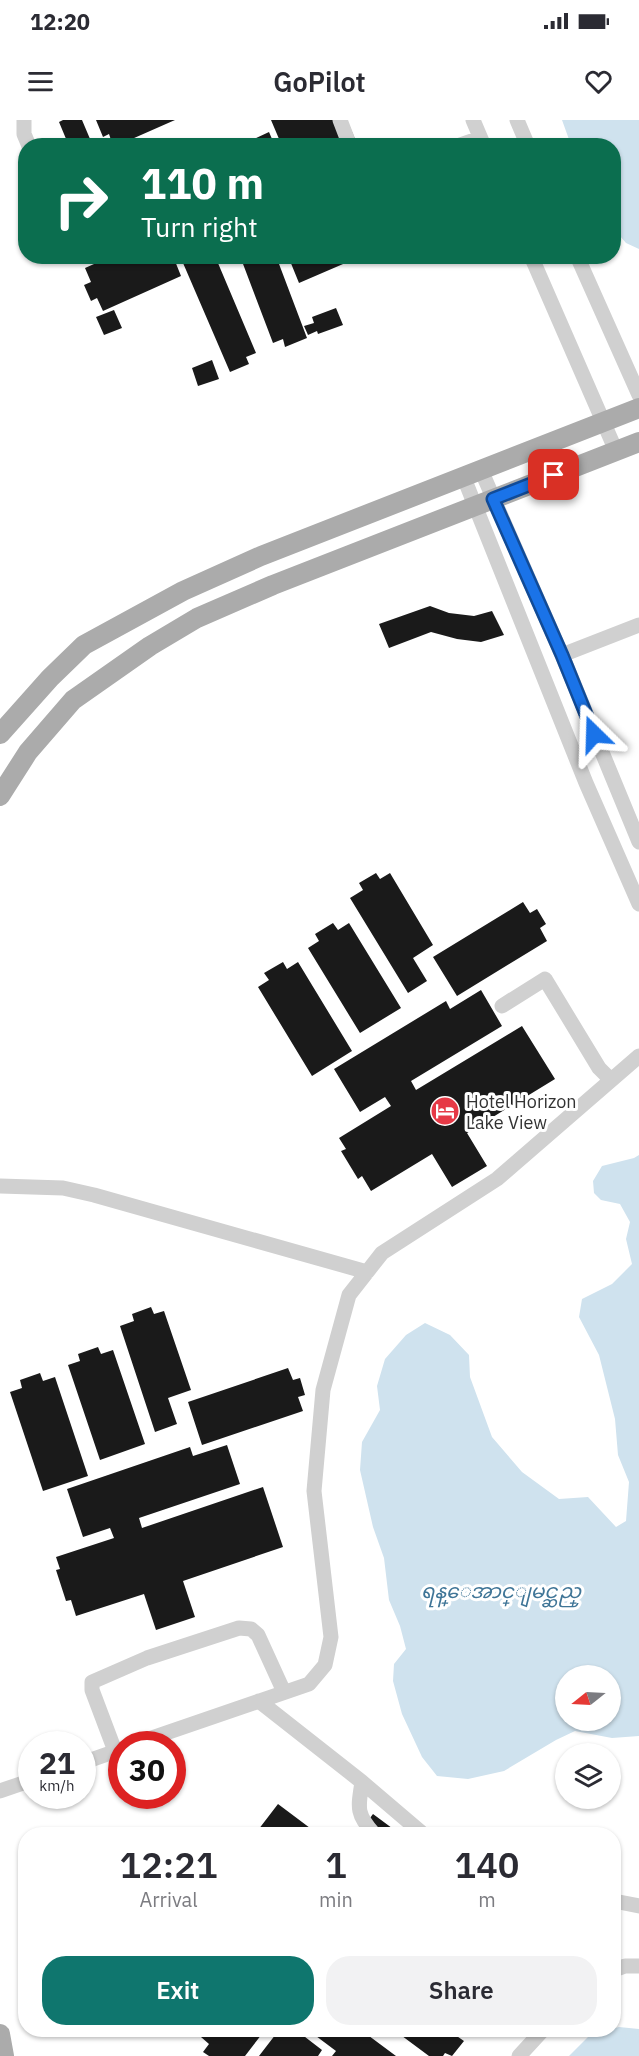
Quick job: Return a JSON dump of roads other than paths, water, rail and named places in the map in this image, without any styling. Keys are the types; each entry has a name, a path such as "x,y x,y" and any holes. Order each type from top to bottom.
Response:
{"main road":[{"path":"0,734 50,678 84,645 183,591 261,556 639,408"},
{"path":"0,796 28,752 73,699 150,646 197,618 273,585 639,442"},
{"path":"0,2034 4,2056"}],"street":[{"path":"24,120 26,138"},
{"path":"340,120 347,138"},
{"path":"473,120 480,138"},
{"path":"517,120 525,138"},
{"path":"534,264 616,451"},
{"path":"581,264 639,395"},
{"path":"472,474 586,783 639,904"},
{"path":"484,503 562,655 639,842"},
{"path":"562,655 639,625"},
{"path":"586,783 610,773"},
{"path":"502,1006 545,979 599,1068 611,1080"},
{"path":"172,1731 309,1684 325,1665 331,1637 314,1491 323,1390 349,1295 382,1253 497,1179 639,1056"},
{"path":"0,1186 63,1188 94,1195 367,1272"},
{"path":"110,1731 92,1690 92,1682 147,1658 239,1629 251,1629 258,1635 284,1692"},
{"path":"259,1701 415,1827"},
{"path":"362,1782 358,1808 362,1821 368,1827"},
{"path":"0,1791 18,1785"},
{"path":"621,1902 639,1906"},
{"path":"621,1967 639,1966"},
{"path":"519,2056 537,2037"}],"water":[{"path":"562,120 639,120 639,249 626,243 621,237 621,138 568,138"},
{"name":"ရန္ေအာင္ျမင္ဆည္","path":"639,1155 639,1736 612,1738 575,1731 504,1771 468,1779 437,1776 422,1757 402,1714 393,1681 394,1664 406,1649 400,1626 389,1600 384,1558 373,1527 360,1470 362,1442 380,1410 377,1386 385,1359 406,1335 425,1323 450,1335 469,1355 470,1377 492,1437 522,1472 559,1499 588,1497 616,1527 626,1521 629,1482 618,1455 615,1419 599,1355 579,1317 582,1299 612,1284 632,1264 626,1239 630,1222 620,1204 601,1200 594,1193 593,1181 602,1166"},
{"path":"621,2027 639,2029 639,2056 569,2056 588,2037 621,2037"}],"place":[{"name":"Hotel Horizon Lake View","path":"445,1111"}]}
